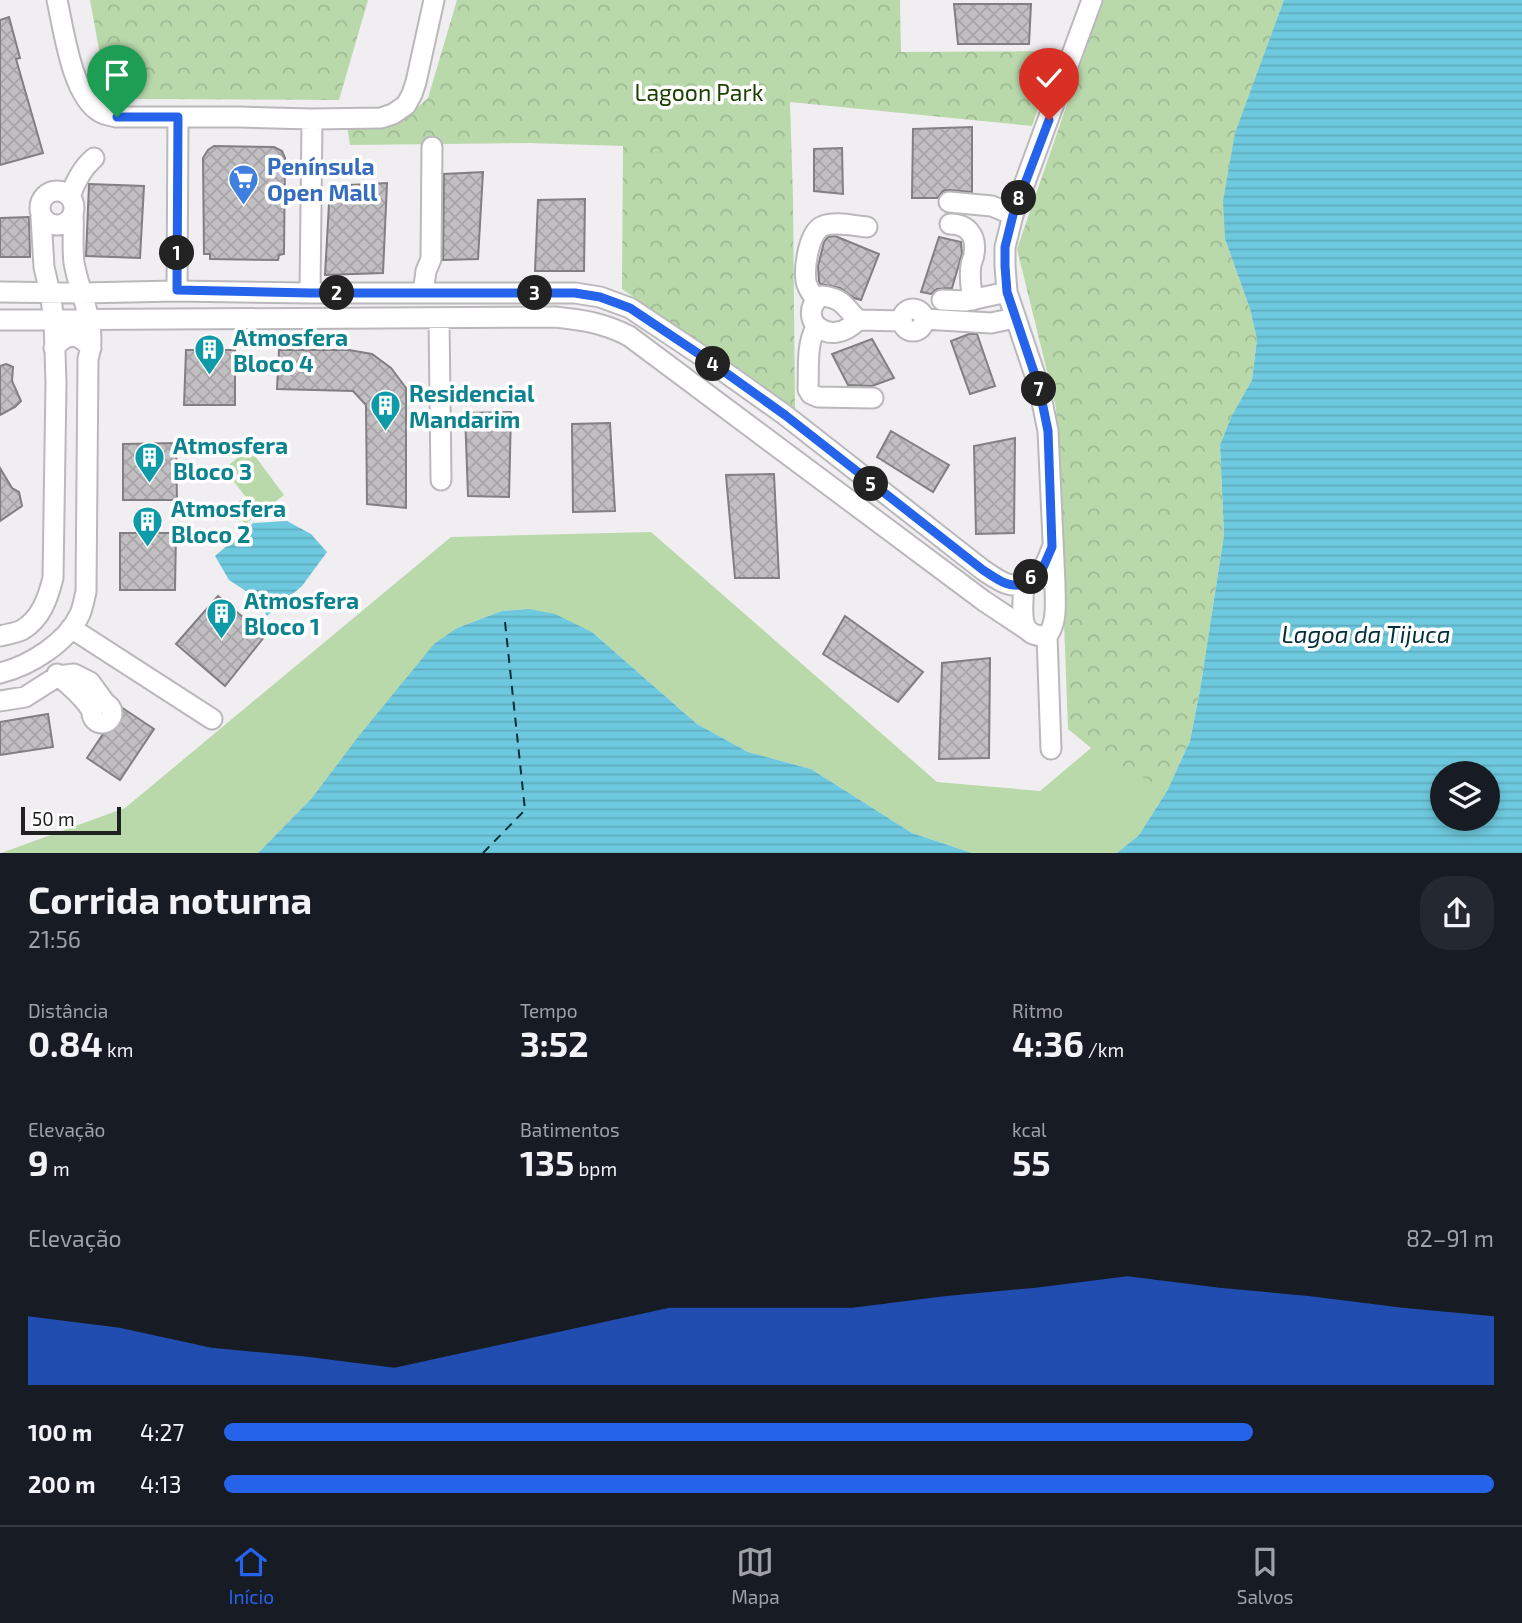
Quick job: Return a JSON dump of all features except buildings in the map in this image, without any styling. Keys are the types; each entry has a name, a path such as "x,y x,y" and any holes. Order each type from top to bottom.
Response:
{"street":[{"path":"57,0 80,89 101,113 117,117 312,119 381,118 406,105 416,82 434,0"},
{"path":"1038,634 1054,625 1055,584 1048,431 1039,387 1007,292 1005,247 1013,215 1085,2"},
{"path":"177,290 178,117"},
{"path":"310,293 312,119"},
{"path":"430,293 436,271 431,259 432,147"},
{"path":"0,673 15,669 45,653 71,628 86,592 90,319 74,260 68,200 86,165 94,158"},
{"path":"41,217 56,226 67,223 71,174 70,166 66,162"},
{"path":"0,636 22,630 37,616 48,598 53,578 56,383 54,320 44,267 40,205 45,195 56,191 68,200"},
{"path":"949,202 992,206 1013,215"},
{"path":"950,223 965,226 974,240 975,253 970,285 973,300"},
{"path":"816,300 806,283 813,234 820,227 831,224 867,227"},
{"path":"0,292 177,290 575,293 600,297 630,308 785,415 1003,583 1012,586 1038,575 1055,584"},
{"path":"29,320 39,313 42,303 30,292"},
{"path":"942,300 966,301 1007,292"},
{"path":"821,296 830,297 848,307 858,320 852,327 832,333 816,327 812,320 813,307 821,296"},
{"path":"858,320 902,321 903,316 910,310 919,311 923,319 991,323 1015,318"},
{"path":"0,320 555,317 589,320 629,336 984,601 1038,634"},
{"path":"439,318 441,480"},
{"path":"816,327 810,345 808,389 811,394 818,397 873,398"},
{"path":"54,348 62,339 72,336 85,341 91,348"},
{"path":"661,360 670,354 675,337"},
{"path":"1051,749 1038,634 1022,617 1024,590 1029,580 1042,570 1052,547"},
{"path":"71,628 212,719"},
{"path":"45,653 58,676 86,701 99,707"},
{"path":"0,701 25,697 58,676"}],"green space":[{"path":"90,0 368,0 339,100 133,99 119,95 104,77"},
{"name":"Lagoon Park","path":"457,0 900,0 901,52 1058,51 1032,126 790,102 795,410 622,289 623,146 529,143 350,145 347,126 400,123 428,98"},
{"path":"1103,0 1284,0 1235,133 1223,201 1225,239 1250,309 1257,338 1252,380 1231,417 1220,445 1224,535 1190,741 1167,791 1091,748 1068,729 1056,408 1017,249"},
{"path":"1179,0 1284,0 1235,133 1167,791 1139,835 1117,853 972,853 912,833 811,769 748,752 697,724 592,632 529,609 502,611 457,628 312,798 258,853 1,853 125,808 451,537 651,532 937,782 1040,791 1091,748"},
{"path":"249,448 284,495 259,514 224,469"},
{"path":"243,498 256,516 245,524 232,507"}],"water":[{"name":"Lagoa da Tijuca","path":"1284,0 1522,0 1522,853 1117,853 1139,835 1167,791 1190,741 1224,535 1220,445 1231,417 1252,380 1257,339 1250,309 1225,239 1223,201 1235,133"},
{"path":"287,521 311,534 327,552 302,586 267,616 255,597 229,580 215,556 253,523"},
{"path":"529,609 555,614 592,632 697,724 748,752 811,769 912,833 972,853 258,853 312,798 434,644 457,628 502,611"}],"ferry route":[{"path":"483,853 525,810 505,622"}],"place":[{"name":"Península Open Mall","path":"244,206"},
{"name":"Atmosfera Bloco 4","path":"210,377"},
{"name":"Residencial Mandarim","path":"386,433"},
{"name":"Atmosfera Bloco 3","path":"150,485"},
{"name":"Atmosfera Bloco 2","path":"148,548"},
{"name":"Atmosfera Bloco 1","path":"221,640"}],"route":[{"path":"117,117 178,117 177,290 575,293 600,297 630,308 705,358 785,415 983,570 1012,586 1026,584 1042,570 1052,547 1048,431 1039,387 1007,292 1005,266 1005,247 1013,215 1049,120"}]}
